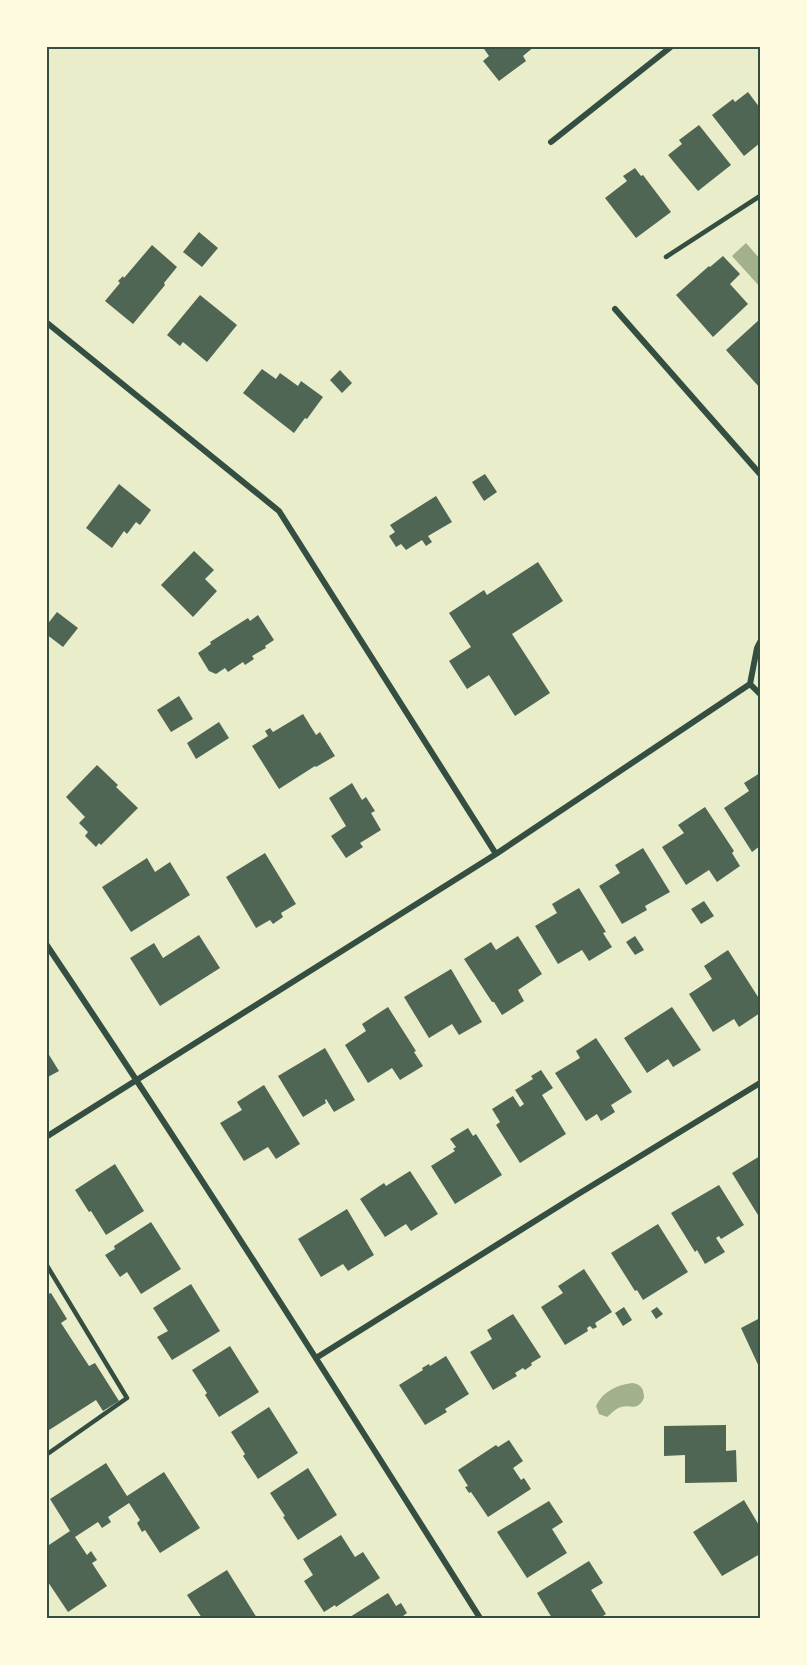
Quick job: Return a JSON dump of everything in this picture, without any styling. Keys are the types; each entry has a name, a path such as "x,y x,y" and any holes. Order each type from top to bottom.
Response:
{"street":[{"path":"551,142 672,46"},
{"path":"615,309 760,474"},
{"path":"46,322 279,511 496,854"},
{"path":"46,1137 496,854 750,684 760,642"},
{"path":"750,684 760,694"},
{"path":"46,944 137,1080 480,1618"},
{"path":"316,1358 760,1083"}],"lane":[{"path":"666,257 760,196"},
{"path":"46,1264 127,1398 46,1455"}],"shaded area":[{"path":"746,243 760,259 760,287 732,256"},
{"path":"632,1383 640,1386 643,1392 644,1398 639,1405 621,1407 607,1417 599,1414 596,1406 602,1396 616,1387"}],"building":[{"path":"482,46 535,46 523,56 526,61 499,81 483,61 489,56"},
{"path":"748,92 760,108 760,143 744,156 712,115 733,99 735,102"},
{"path":"699,125 731,165 698,191 668,155 682,144 679,140"},
{"path":"635,168 671,212 636,238 605,198 627,181 623,176"},
{"path":"199,232 218,248 202,267 183,252"},
{"path":"152,245 177,267 133,324 105,301 120,283 118,281 123,276 124,278"},
{"path":"723,256 740,274 730,284 748,304 713,337 676,295"},
{"path":"200,295 237,325 207,362 183,342 180,346 167,335"},
{"path":"760,319 760,388 726,350"},
{"path":"262,369 276,379 280,373 298,386 301,381 323,397 294,433 243,393"},
{"path":"340,370 352,383 342,393 330,380"},
{"path":"485,474 497,492 484,501 472,482"},
{"path":"119,484 151,510 140,525 136,522 127,534 124,531 112,548 86,528"},
{"path":"436,496 452,522 428,536 432,542 426,546 422,540 406,550 401,544 396,547 389,536 395,532 390,525"},
{"path":"194,551 214,570 205,579 217,591 193,617 161,585"},
{"path":"538,562 563,601 512,634 550,693 515,716 489,675 467,689 449,661 471,647 449,613 484,590 487,595"},
{"path":"57,612 78,628 63,647 46,634 46,626"},
{"path":"258,615 274,640 252,656 254,659 245,665 243,662 228,672 225,668 216,674 209,671 198,653 211,644 210,642 248,618 250,621"},
{"path":"179,696 193,719 171,732 157,710"},
{"path":"303,714 316,735 320,732 335,756 279,789 252,746 268,736 265,731 270,728 273,732"},
{"path":"219,722 229,738 196,759 187,743"},
{"path":"97,765 138,808 101,845 99,843 96,847 85,836 88,832 79,823 85,817 66,797"},
{"path":"760,773 760,846 752,852 724,808 749,791 744,783"},
{"path":"352,783 362,800 366,797 375,811 371,813 381,830 360,843 363,847 346,858 331,836 346,826 329,798"},
{"path":"705,807 734,851 732,853 740,866 717,882 709,870 686,885 662,847 684,833 678,825"},
{"path":"643,848 670,892 645,906 647,910 622,924 599,886 620,873 615,865"},
{"path":"265,853 296,904 281,913 283,917 273,924 270,920 256,928 226,877"},
{"path":"147,858 155,872 170,862 190,895 131,932 102,887"},
{"path":"579,888 606,932 603,933 612,947 589,961 582,950 558,964 535,926 557,913 552,904"},
{"path":"704,901 714,916 701,924 691,909"},
{"path":"199,935 220,968 160,1006 130,958 154,943 163,958"},
{"path":"518,936 542,974 518,990 524,1001 502,1015 464,959 491,942 496,950"},
{"path":"635,936 644,950 635,955 626,942"},
{"path":"728,950 760,1000 760,1013 739,1027 734,1019 713,1032 689,994 712,979 704,966"},
{"path":"451,969 482,1022 459,1035 452,1024 429,1038 404,997"},
{"path":"388,1007 423,1066 400,1080 392,1068 368,1083 345,1045 366,1031 362,1024"},
{"path":"672,1007 701,1050 673,1067 668,1059 647,1073 624,1038"},
{"path":"596,1038 632,1092 611,1105 615,1112 601,1121 597,1114 586,1121 555,1073 580,1058 576,1051"},
{"path":"325,1048 355,1100 334,1112 326,1099 326,1103 303,1117 278,1076"},
{"path":"46,1050 59,1071 46,1078"},
{"path":"541,1070 553,1088 542,1095 566,1134 520,1163 496,1125 500,1122 492,1109 513,1096 520,1107 524,1104 515,1090 533,1079 531,1076"},
{"path":"264,1085 300,1144 276,1159 268,1147 244,1161 220,1123 242,1110 237,1102"},
{"path":"468,1128 473,1136 476,1134 502,1175 455,1204 431,1166 455,1151 453,1149 456,1147 450,1139"},
{"path":"760,1156 760,1213 758,1215 732,1173"},
{"path":"115,1164 144,1211 106,1235 75,1190"},
{"path":"410,1171 438,1214 411,1231 406,1224 385,1237 360,1199 384,1183 386,1186"},
{"path":"719,1185 744,1225 721,1239 719,1236 716,1238 725,1252 705,1264 671,1213"},
{"path":"347,1209 374,1255 348,1271 343,1264 321,1277 298,1239"},
{"path":"151,1222 181,1269 141,1294 127,1272 120,1277 105,1255 115,1249 114,1246"},
{"path":"658,1224 688,1272 643,1300 611,1253"},
{"path":"584,1269 612,1312 595,1323 597,1327 593,1329 590,1326 587,1328 588,1331 565,1345 541,1307 563,1293 558,1286"},
{"path":"191,1284 220,1331 172,1360 157,1337 168,1331 153,1308"},
{"path":"51,1293 67,1319 61,1323 89,1366 95,1363 119,1401 103,1411 96,1400 46,1432 46,1295"},
{"path":"624,1307 632,1320 623,1326 615,1313"},
{"path":"657,1307 663,1314 656,1319 651,1311"},
{"path":"513,1314 541,1357 525,1370 523,1368 515,1373 517,1376 493,1390 470,1352 492,1339 487,1330"},
{"path":"760,1318 760,1369 741,1328"},
{"path":"230,1346 259,1392 219,1417 192,1370"},
{"path":"446,1356 469,1394 445,1409 447,1412 425,1425 399,1385 423,1370 422,1368"},
{"path":"269,1407 298,1453 258,1479 231,1432"},
{"path":"726,1425 726,1451 736,1450 737,1482 685,1483 685,1455 664,1456 664,1426"},
{"path":"509,1440 523,1461 513,1468 521,1480 524,1478 531,1489 488,1517 465,1487 468,1486 458,1470 496,1445 498,1447"},
{"path":"106,1463 127,1496 164,1472 200,1528 160,1553 145,1530 142,1532 137,1523 140,1520 129,1503 108,1517 111,1522 102,1528 98,1522 75,1537 87,1555 91,1551 97,1560 92,1563 107,1586 68,1612 46,1579 46,1547 70,1531 50,1499"},
{"path":"308,1468 337,1515 298,1540 270,1493"},
{"path":"744,1500 760,1527 760,1554 722,1576 693,1532"},
{"path":"549,1501 563,1522 552,1529 567,1553 527,1578 497,1532"},
{"path":"341,1535 355,1557 363,1552 380,1578 336,1607 335,1605 324,1612 304,1581 313,1575 303,1559"},
{"path":"589,1561 603,1583 591,1590 606,1614 600,1618 552,1618 537,1593"},
{"path":"227,1570 257,1618 202,1618 187,1595"},
{"path":"388,1593 396,1606 401,1603 407,1613 403,1616 404,1618 350,1617"}]}
